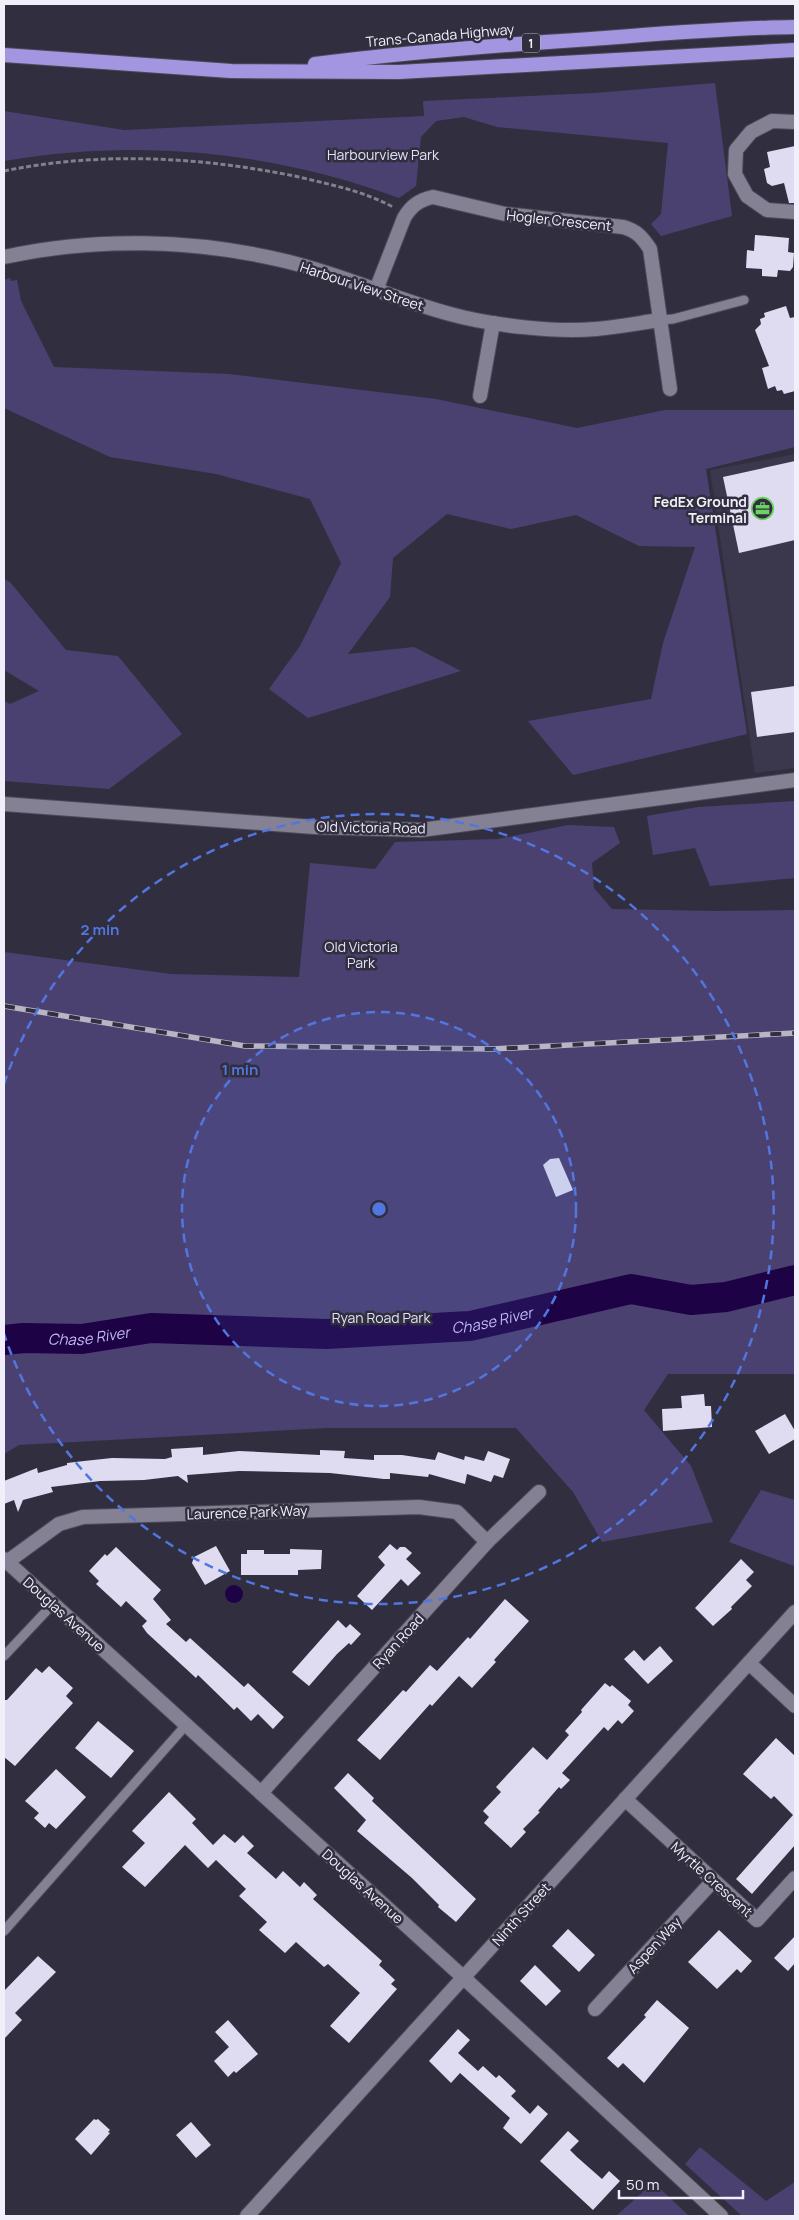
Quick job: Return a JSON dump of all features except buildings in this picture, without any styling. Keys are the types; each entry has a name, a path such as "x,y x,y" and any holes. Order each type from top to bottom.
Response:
{"highway":[{"name":"Trans-Canada Highway","path":"268,70 394,54 742,28 795,26"},
{"name":"Trans-Canada Highway","path":"4,54 231,71 399,72 795,50"}],"street":[{"path":"795,122 772,121 751,132 736,150 735,174 747,196 767,210 795,212"},
{"name":"Hogler Crescent","path":"376,290 407,214 421,200 433,197 505,214 623,227 634,230 642,236 650,249 670,390"},
{"name":"Harbour View Street","path":"4,257 85,246 146,243 218,249 284,260 330,272 376,290 452,315 493,323 542,328 595,329 660,320"},
{"path":"480,396 493,323"},
{"name":"Old Victoria Road","path":"4,804 314,827 422,830 795,780"},
{"name":"Ryan Road","path":"261,1793 487,1542 539,1492"},
{"name":"Laurence Park Way","path":"6,1560 59,1524 83,1517 419,1507 456,1512 487,1542"},
{"name":"Douglas Avenue","path":"6,1560 464,1978 721,2216"},
{"name":"Ninth Street","path":"247,2216 795,1612"},
{"path":"749,1663 795,1706"},
{"name":"Myrtle Crescent","path":"625,1799 757,1920 795,1878"},
{"name":"Aspen Way","path":"595,2009 713,1881"}],"lane":[{"path":"660,320 673,319 744,300"},
{"path":"4,1656 53,1604"},
{"path":"4,1931 186,1725"}],"path":[{"path":"4,171 49,164 129,159 164,159 220,164 278,173 347,188 407,214"}],"shaded area":[{"path":"795,454 795,768 755,773 710,470"},
{"path":"230,1585 238,1585 243,1590 241,1601 230,1603 225,1598 225,1590"}],"green space":[{"name":"Harbourview Park","path":"715,83 732,216 661,236 651,224 661,214 668,143 497,127 464,117 436,121 421,137 416,186 399,198 303,169 204,153 104,150 4,161 4,111 124,130 424,116 423,101 595,93"},
{"path":"10,278 11,281 17,280 21,301 54,367 229,374 436,399 577,428 665,410 795,410 795,447 706,469 747,734 573,775 528,721 651,699 663,643 695,547 639,546 576,515 511,529 447,514 393,558 390,597 348,654 414,647 461,671 308,718 269,689 300,646 341,563 310,499 216,474 110,457 4,408 4,280"},
{"path":"4,579 10,582 66,650 118,656 182,734 109,789 4,781 4,701 10,704 39,691 4,670"},
{"path":"795,801 795,878 710,886 695,848 653,855 647,816 698,807"},
{"path":"568,825 614,827 620,843 592,863 594,888 612,909 795,910 795,1374 668,1374 644,1410 691,1466 713,1522 602,1542 573,1492 516,1428 326,1428 19,1445 4,1454 4,952 171,974 299,977 310,863 375,869 395,842 498,839"},
{"path":"761,1490 795,1500 794,1566 729,1542"},
{"path":"700,2147 766,2201 795,2182 795,2216 742,2216 685,2164"},
{"path":"653,2183 689,2216 616,2216"}],"waterway":[{"name":"Chase River","path":"4,1340 24,1338 82,1339 151,1328 326,1334 470,1326 631,1289 691,1300 726,1297 795,1280"}],"railway":[{"path":"4,1006 245,1046 492,1049 795,1033"}],"place":[{"name":"FedEx Ground Terminal","path":"763,509"}],"park label":[{"name":"Old Victoria Park","path":"361,954"},
{"name":"Ryan Road Park","path":"381,1317"}]}
